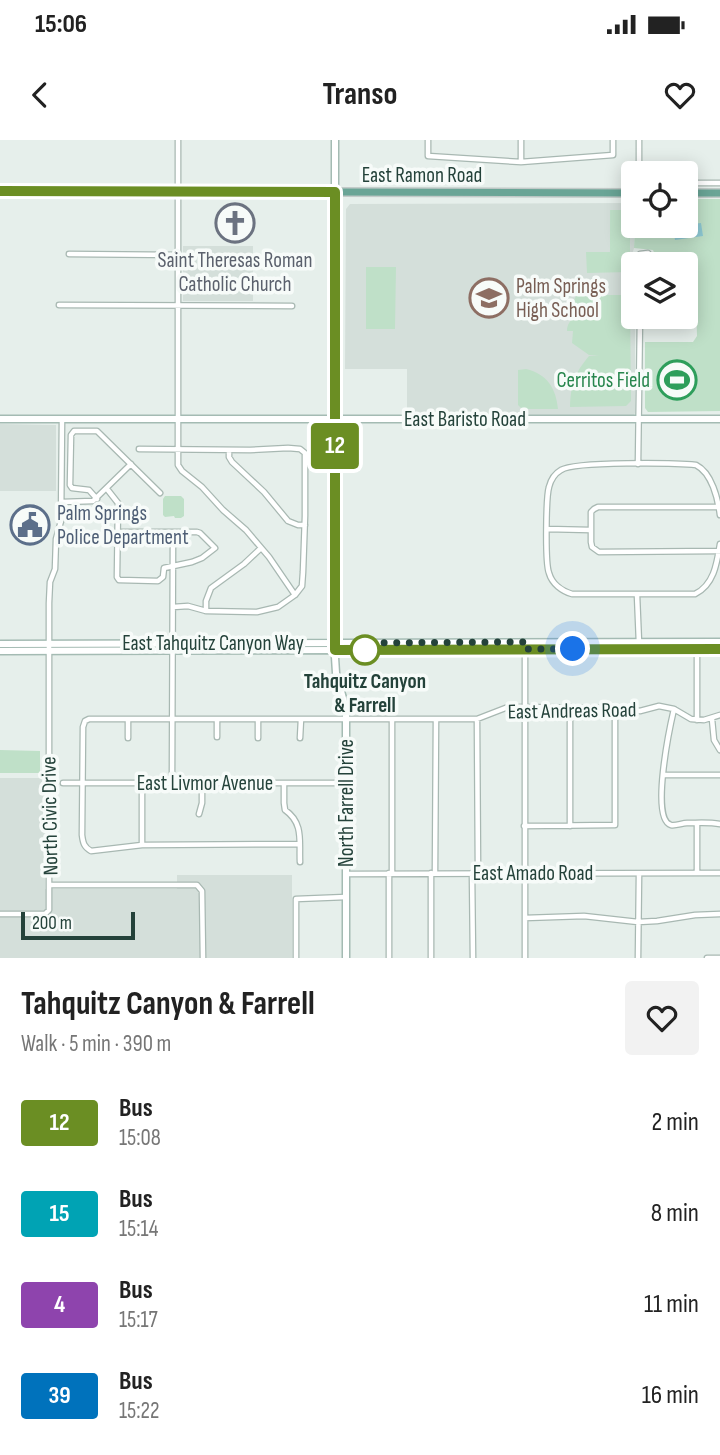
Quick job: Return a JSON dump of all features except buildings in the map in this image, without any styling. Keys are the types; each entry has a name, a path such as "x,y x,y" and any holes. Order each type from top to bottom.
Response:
{"main road":[{"name":"East Ramon Road","path":"0,191 621,193"},
{"path":"698,193 720,193"}],"street":[{"path":"178,140 178,465 246,530 269,557 295,595"},
{"name":"North Farrell Drive","path":"335,140 335,646 336,673 346,719 346,958"},
{"path":"428,140 428,156 521,162 613,155 613,140"},
{"path":"521,140 521,162"},
{"path":"639,140 639,161"},
{"path":"698,183 720,183"},
{"path":"69,254 178,255"},
{"path":"59,305 292,306"},
{"path":"638,464 640,329"},
{"name":"East Baristo Road","path":"0,419 720,419"},
{"name":"North Civic Drive","path":"62,419 61,521 56,539 55,569 50,582 49,885 199,886 202,891 203,958"},
{"path":"97,499 89,490 72,488 70,485 72,432 97,431 160,493"},
{"path":"139,449 295,448 305,453 302,586 295,595 278,607 242,613 206,611 188,606 173,607"},
{"path":"229,450 232,463 264,492 288,521 305,525"},
{"path":"62,502 90,502 97,499 131,464"},
{"path":"720,516 720,507 709,478 701,467 690,464 568,466 553,476 547,500 549,574 565,592 579,595 695,594 703,590 712,578 720,544"},
{"path":"107,489 117,501 119,580 158,581 163,577 164,568 192,562 215,548 200,533 118,532"},
{"path":"719,551 599,552 592,547 590,530 591,512 598,508 720,507"},
{"path":"547,530 590,530"},
{"path":"172,783 173,532"},
{"path":"206,611 206,601 211,588 261,548"},
{"path":"637,595 639,645"},
{"name":"East Tahquitz Canyon Way","path":"0,651 173,643 335,646 639,645 720,642"},
{"name":"East Tahquitz Canyon Way","path":"0,644 173,651 335,646"},
{"path":"525,645 525,958"},
{"name":"East Tahquitz Canyon Way","path":"639,645 720,649"},
{"path":"697,649 696,720 712,719 720,715"},
{"name":"East Andreas Road","path":"83,783 83,727 89,719 477,719 508,708 615,708 640,711 659,706 674,709 696,720"},
{"path":"570,707 570,826"},
{"path":"524,826 615,825 615,708"},
{"path":"674,709 665,746 662,815 671,825 710,822 720,824"},
{"path":"300,738 301,719"},
{"path":"389,958 392,719"},
{"path":"431,958 436,719"},
{"path":"472,958 477,719"},
{"path":"712,719 714,740 720,750"},
{"path":"128,720 128,738"},
{"path":"216,720 217,737"},
{"path":"258,720 258,738"},
{"path":"663,775 720,775"},
{"name":"East Livmor Avenue","path":"64,783 346,783"},
{"path":"83,783 83,844 91,851 142,845 299,844"},
{"path":"142,783 142,845"},
{"path":"199,814 202,783"},
{"path":"284,783 285,810 299,825 300,862"},
{"path":"697,824 697,873"},
{"name":"East Amado Road","path":"346,874 720,873"},
{"path":"638,958 639,874"},
{"path":"0,914 47,912 49,885"},
{"path":"296,958 296,899 346,897"},
{"path":"525,918 584,916 638,922 720,914"},
{"path":"707,958 720,958"}],"shaded area":[{"name":"Palm Springs High School","path":"621,203 621,238 634,238 633,252 621,252 621,329 635,329 634,415 407,415 407,369 345,369 346,209 350,204"},
{"path":"183,246 253,246 253,301 183,301"},
{"path":"0,424 56,425 56,491 0,491"},
{"path":"0,778 45,778 45,889 177,889 177,875 292,875 292,958 0,958"}],"green space":[{"path":"698,199 720,199 720,411 648,412 645,408 645,342 693,342 697,336 698,252 654,252 634,248 634,238 698,238"},
{"path":"610,210 621,210 621,238 630,238 630,252 621,252 621,272 587,273 586,252 610,252"},
{"path":"366,267 396,267 395,329 366,329"},
{"path":"577,295 621,295 621,329 630,329 631,401 626,406 570,407 572,386 580,368 589,356 599,355 589,355 572,343 573,331 567,331 573,316"},
{"path":"526,369 540,374 553,388 558,409 522,409 518,405 518,370"},
{"path":"165,496 181,496 184,499 184,516 175,518 163,515"},
{"path":"0,750 40,751 40,773 0,773"}],"water":[{"path":"698,223 701,223 703,236 698,237"}],"bus line":[{"name":"12","path":"0,191 335,192 335,650 720,649"}],"place":[{"name":"Saint Theresas Roman Catholic Church","path":"235,223"},
{"name":"Palm Springs High School","path":"489,298"},
{"name":"Cerritos Field","path":"677,380"},
{"name":"Palm Springs Police Department","path":"30,525"},
{"name":"Tahquitz Canyon & Farrell","path":"365,650"}],"route":[{"path":"365,650 366,643 503,642 525,642 525,649 573,649"}]}
